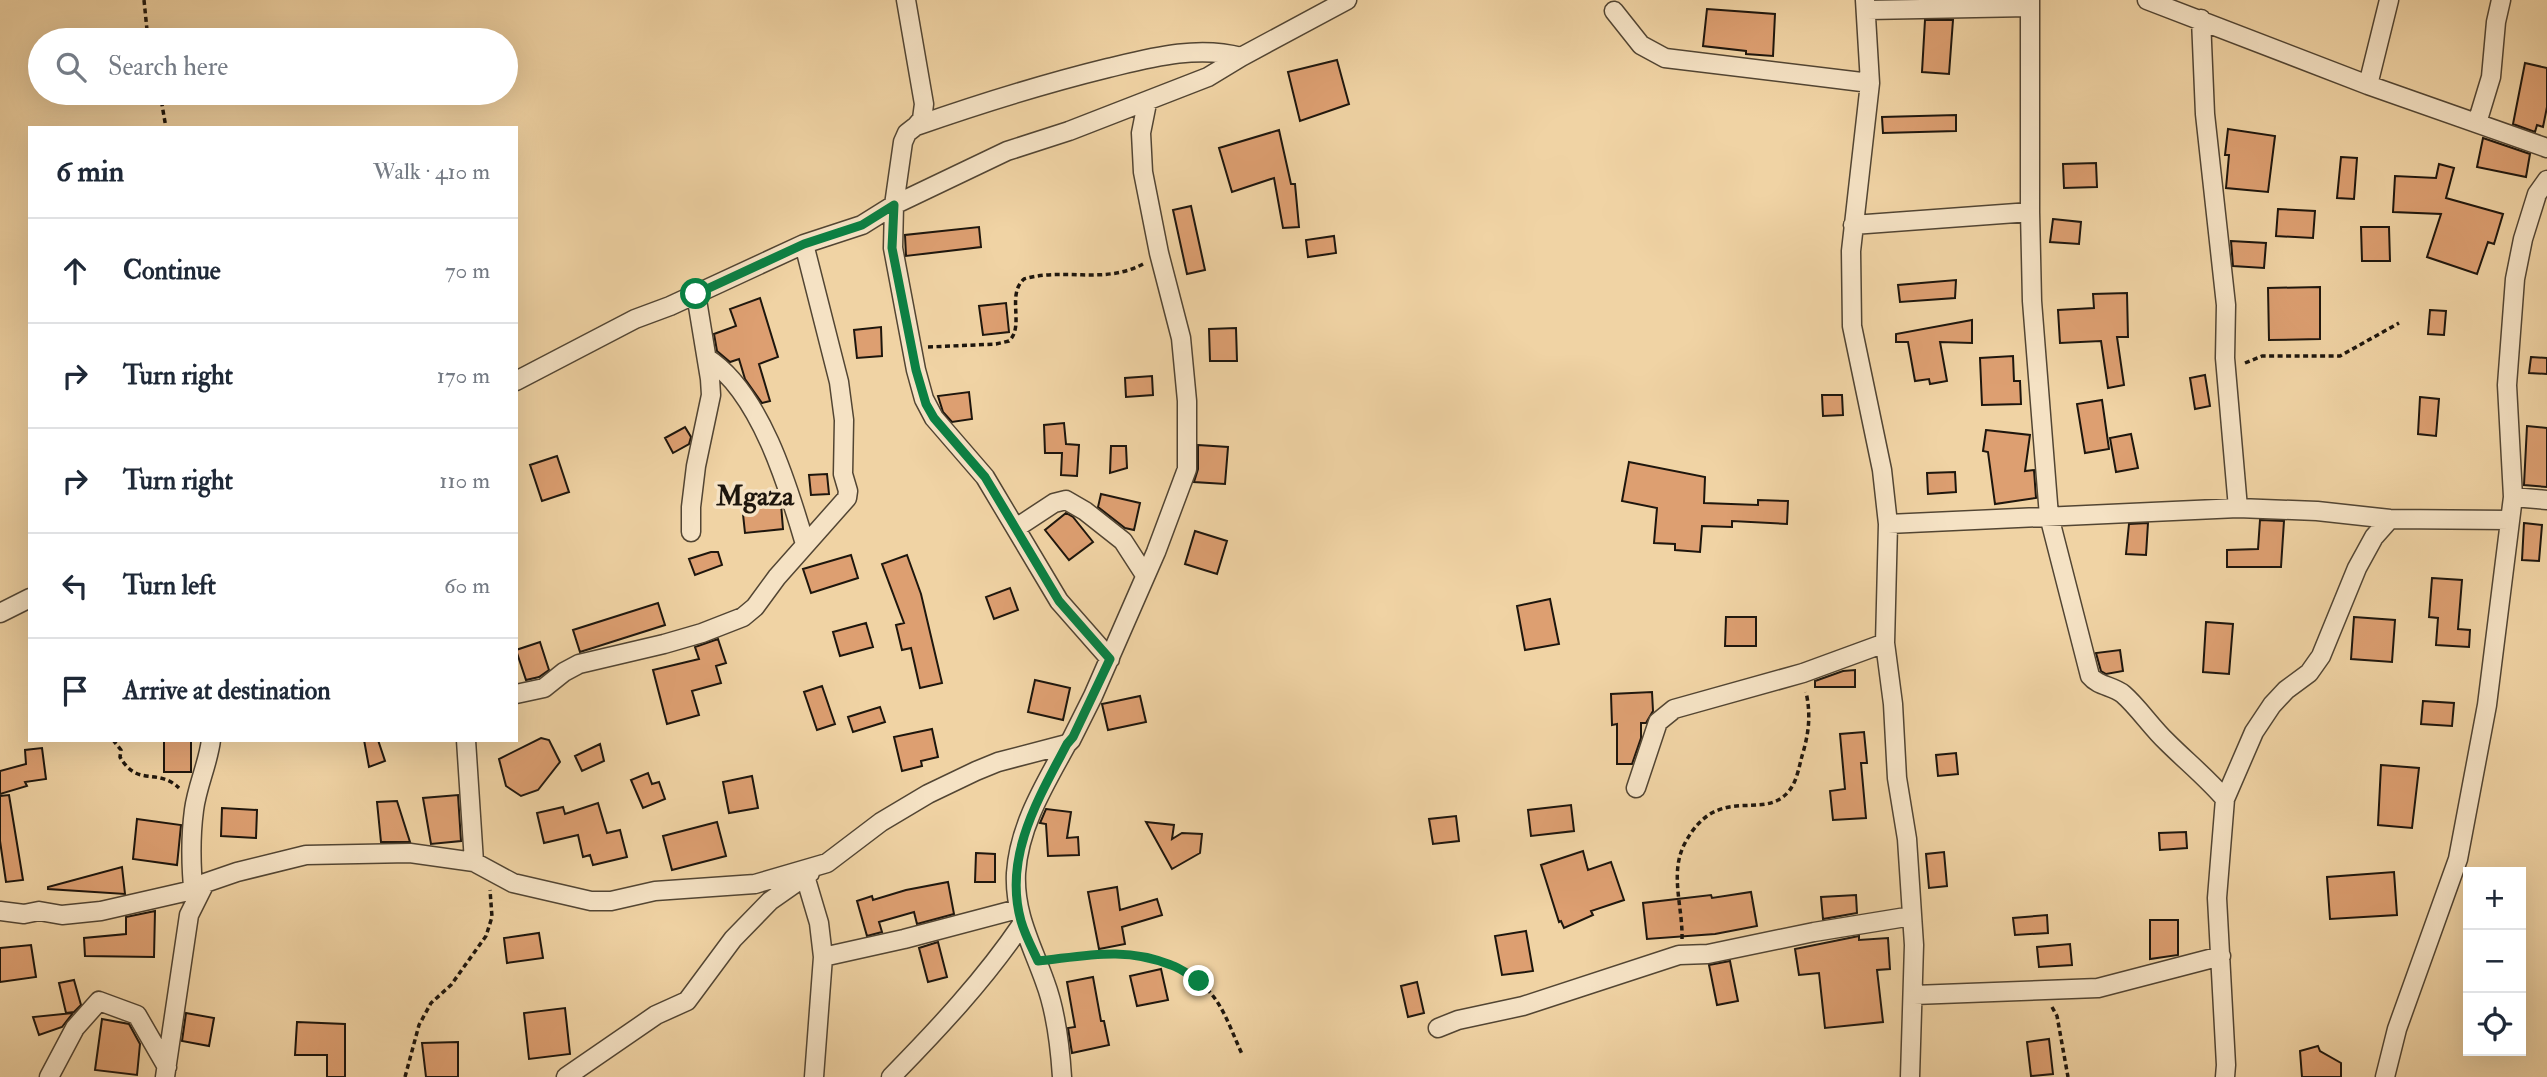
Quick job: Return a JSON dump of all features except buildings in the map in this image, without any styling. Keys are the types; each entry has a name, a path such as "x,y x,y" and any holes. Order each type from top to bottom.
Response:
{"street":[{"path":"906,0 925,104 922,119 907,133 903,142 894,205 892,248 918,377 930,411 985,477 1059,601 1110,659"},
{"path":"518,380 635,319 804,244 862,225 894,205 1007,151 1147,103 1208,77 1347,0"},
{"path":"2147,0 2368,85 2547,148"},
{"path":"2368,85 2389,0"},
{"path":"2477,123 2491,77 2496,22 2501,0"},
{"path":"1910,1077 1914,995 1912,916 1907,839 1897,778 1893,705 1885,643 1888,524 1882,470 1852,326 1851,251 1870,83 1866,5 2030,4 2032,300 2049,516 2090,676 2095,682 2120,692 2136,706 2168,743 2202,773 2225,799"},
{"path":"1614,11 1642,45 1651,53 1665,58 1870,83"},
{"path":"2201,19 2208,150 2226,305 2226,377 2238,508"},
{"path":"916,126 1062,79 1153,57 1207,51 1241,57"},
{"path":"1062,1077 1054,1014 1046,984 1020,916 1016,871 1023,837 1037,800 1073,737 1110,659 1156,552 1187,470 1185,366 1181,338 1159,253 1143,172 1141,133 1147,103"},
{"path":"2385,1077 2397,1029 2458,859 2487,705 2514,497 2507,385 2515,279 2537,194 2547,180"},
{"path":"1853,225 2030,212"},
{"path":"518,694 544,688 579,664 664,644 743,617 755,607 805,544 840,507 848,494 843,474 844,420 839,382 804,244"},
{"path":"691,532 696,466 711,395 696,294"},
{"path":"707,358 730,377 765,433 788,486 805,544"},
{"path":"2514,497 2547,500"},
{"path":"1016,528 1054,503 1066,500 1085,511 1123,541 1145,575"},
{"path":"1888,524 2238,508 2317,511 2390,519 2510,520"},
{"path":"2225,1077 2217,898 2225,799 2250,741 2272,705 2286,690 2309,673 2322,656 2357,568 2374,537 2390,519"},
{"path":"0,613 28,599"},
{"path":"1636,789 1658,722 1663,715 1674,709 1803,673 1885,643"},
{"path":"166,1072 194,895 190,852 194,810 209,760 211,742"},
{"path":"466,742 474,862"},
{"path":"566,1077 656,1015 687,1000 733,939 770,901 881,822 928,794 998,762 1067,744"},
{"path":"0,911 24,914 39,911 62,915 194,895 205,883 306,855 410,853 474,862 513,883 591,901 611,901 655,891 755,884 827,863"},
{"path":"805,876 819,923 823,957 814,1077"},
{"path":"823,957 1020,916"},
{"path":"891,1077 931,1038 989,970 1020,916"},
{"path":"1438,1028 1458,1020 1523,1006 1679,955 1708,954 1814,932 1912,916"},
{"path":"1914,995 2098,988 2221,956"},
{"path":"49,1077 75,1028 99,1001 137,1015 166,1072"}],"path":[{"path":"144,0 147,28"},
{"path":"162,105 166,126"},
{"path":"911,348 1009,341 1015,331 1018,286 1024,279 1111,274 1138,266 1159,253"},
{"path":"2226,377 2262,356 2343,355 2399,323"},
{"path":"1679,955 1683,916 1676,873 1684,845 1708,813 1727,806 1775,802 1794,785 1807,739 1810,712 1803,673"},
{"path":"115,742 121,750 120,757 128,771 146,777 166,777 177,785 194,810"},
{"path":"405,1077 419,1025 431,1003 451,985 486,936 492,917 490,883 501,877"},
{"path":"1038,961 1108,952 1140,956 1173,965 1199,981 1216,1000 1242,1054"},
{"path":"2043,990 2057,1016 2068,1077"}],"district":[{"name":"Mgaza","path":"755,496"}],"route":[{"path":"696,294 804,244 862,225 894,205 892,248 916,370 926,404 941,427 985,477 1059,601 1110,659 1073,737 1037,800 1023,837 1016,871 1016,890 1018,909 1029,942 1038,961 1108,952 1140,956 1173,965 1199,981"}]}
